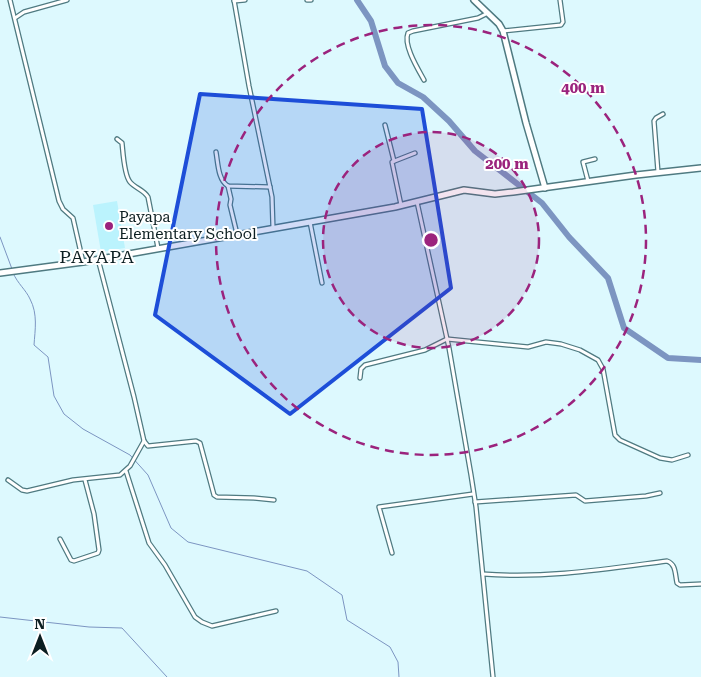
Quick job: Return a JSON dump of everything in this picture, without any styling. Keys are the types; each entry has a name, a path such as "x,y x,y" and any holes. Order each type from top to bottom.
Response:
{"main road":[{"path":"474,0 504,31 526,123 545,188"},
{"path":"0,274 83,262 401,206 464,190 495,194 701,168"}],"street":[{"path":"10,0 59,201 63,209 73,218 83,262"},
{"path":"15,18 24,12 67,0"},
{"path":"245,0 234,0 272,198 273,229"},
{"path":"504,31 561,25 563,22 560,0"},
{"path":"424,80 413,59 406,38 408,33 478,18 488,13"},
{"path":"658,172 654,121 664,114"},
{"path":"385,126 394,161"},
{"path":"117,139 122,143 127,176 130,182 146,193 148,197 158,248"},
{"path":"216,152 221,178 228,186 237,234"},
{"path":"401,206 391,165 394,161 415,153"},
{"path":"588,182 583,162 595,159"},
{"path":"228,186 270,187"},
{"path":"417,202 447,339 475,502 493,677"},
{"path":"310,222 322,283"},
{"path":"98,258 144,441 148,446 200,442 214,495 217,497 274,500"},
{"path":"360,378 361,369 365,364 426,350 447,339 528,347 546,342 562,344 580,350 598,360 603,369 615,435 620,440 660,458 672,460 688,455"},
{"path":"8,480 22,490 27,491 73,480 120,475 130,466 144,441"},
{"path":"126,471 149,543 165,565 195,617 212,626 276,611"},
{"path":"60,539 71,560 74,561 98,553 94,514 85,480"},
{"path":"475,502 576,495 585,500 646,496 660,493"},
{"path":"392,553 379,506 473,494"},
{"path":"483,574 511,576 584,572 667,561 672,563 674,567 677,583 680,585 701,584"}],"highlighted area":[{"path":"200,94 422,109 451,288 290,414 155,315"}],"shaded area":[{"name":"Payapa Elementary School","path":"117,201 125,248 101,252 93,205"}],"waterway":[{"path":"357,0 371,21 385,66 398,83 423,97 449,121 475,151 542,203 569,237 608,278 624,328 668,358 701,360"},
{"path":"0,237 12,269"},
{"path":"13,273 33,305 35,322 34,345 48,357 54,396 64,414 83,429 130,455 148,475 171,528 188,542 307,571 342,595 347,620 390,647 398,662 399,677"},
{"path":"0,617 89,627 122,628 167,677"}],"place":[{"name":"Payapa Elementary School","path":"109,226"}],"district":[{"name":"PAYAPA","path":"97,257"}]}
